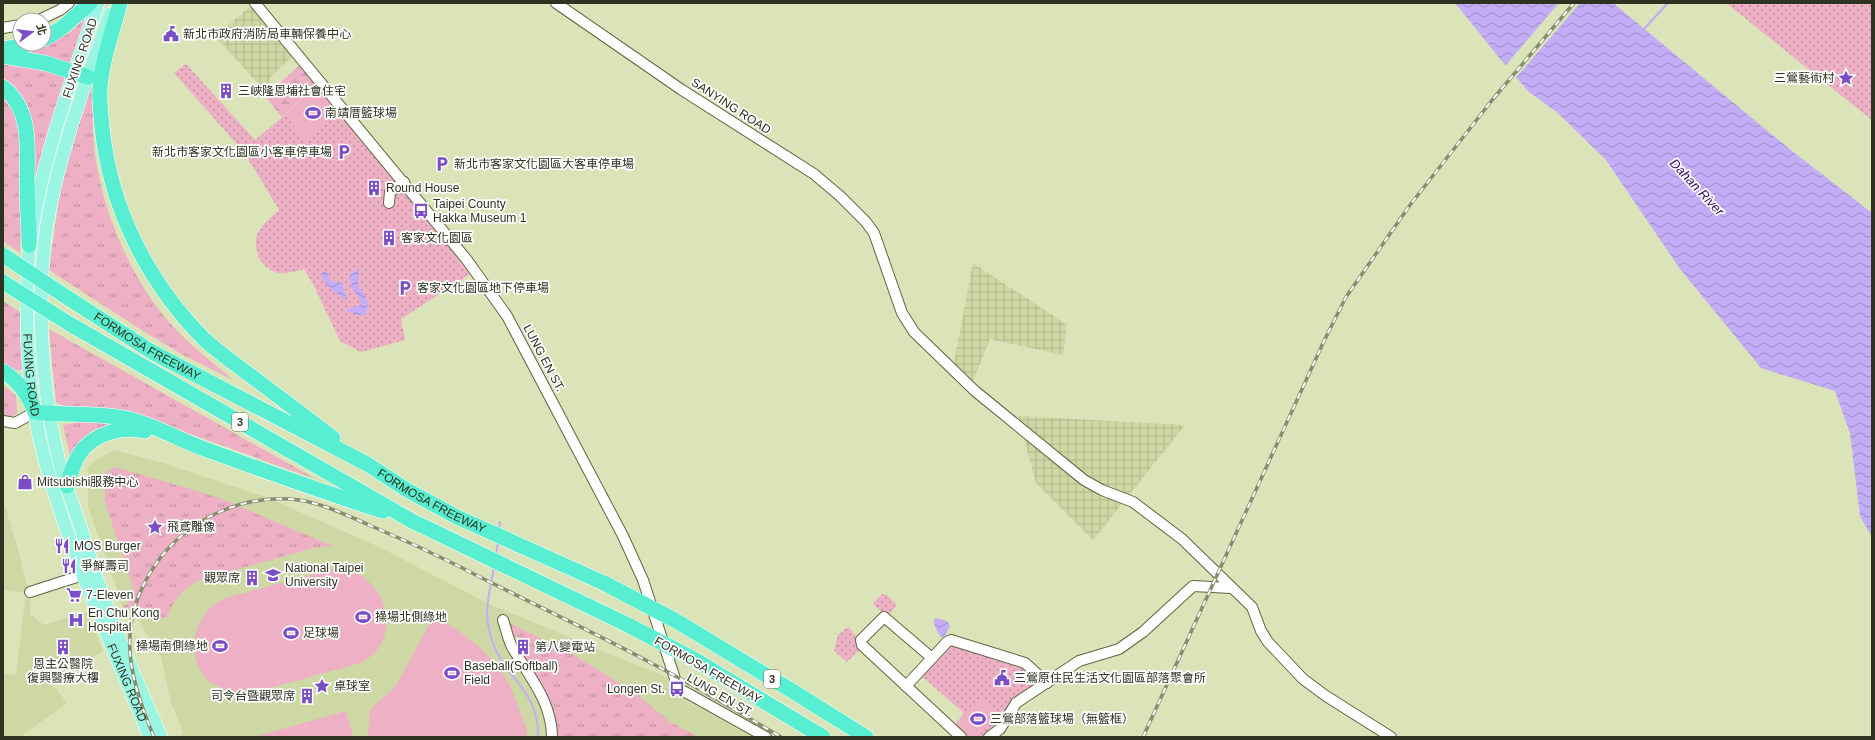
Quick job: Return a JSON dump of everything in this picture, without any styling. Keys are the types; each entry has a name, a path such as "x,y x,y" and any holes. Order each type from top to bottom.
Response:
{"highway":[{"path":"52,34 62,28 90,3"},
{"path":"120,3 103,67 100,89 104,147 112,184 134,241 147,266 163,291 206,341 367,464"},
{"path":"3,56 45,63 81,75"},
{"path":"3,87 10,92 21,109 27,130 29,245"},
{"name":"FORMOSA FREEWAY","path":"3,255 152,352 367,464 407,490 457,516 606,584 678,622 866,737"},
{"name":"FORMOSA FREEWAY","path":"3,282 68,323 412,521 519,574 628,625 697,661 823,737"},
{"path":"3,371 25,391 35,412 51,414 106,415 128,419 150,426 186,442 311,488 412,521"},
{"path":"67,486 75,461 88,443 99,436 121,430 134,429 186,442"}],"main road":[{"name":"FUXING ROAD","path":"98,3 47,223 42,287 44,353 51,414 58,456 67,486 106,605 161,737"},
{"name":"FUXING ROAD","path":"114,3 81,75 39,190 29,245 28,341 35,412 49,475 83,575 150,737"}],"street":[{"path":"52,14 69,3"},
{"name":"LUNG EN ST.","path":"255,3 467,260 507,316 624,536 643,580 678,688 766,737"},
{"name":"SANYING ROAD","path":"556,3 682,90 814,174 840,196 866,222 874,233 902,313 914,332 928,347 975,391 1084,480 1102,490 1133,502 1182,539 1252,608 1260,631 1268,642 1303,679 1326,696 1391,737"},
{"path":"389,203 390,192 404,182"},
{"path":"3,422 15,423 35,412"},
{"path":"30,592 83,575"},
{"path":"994,736 1016,703 1080,661 1119,649 1144,632 1193,586 1231,588"},
{"path":"932,658 884,617 861,640 862,645 961,737"},
{"path":"503,620 511,645 546,705 552,722 552,737"},
{"path":"906,686 951,640 1025,663 1047,682"}],"shaded area":[{"path":"251,6 292,57 271,76 270,84 264,90 215,36"},
{"path":"973,263 1067,325 1063,355 990,339 973,381 954,363"},
{"path":"1018,416 1185,425 1093,540 1036,483"},
{"name":"National Taipei University","path":"114,450 163,463 268,498 379,547 489,604 673,680 677,696 754,737 179,737 183,732 174,708 172,707 161,657 136,617 124,610 88,507 88,467 97,459"},
{"name":"En Chu Kong Hospital","path":"3,506 5,506 18,549 30,599 30,614 44,625 87,612 103,651 50,681 67,703 20,737 3,737 3,674 16,675 26,593 3,590"}],"green space":[{"name":"三鶯藝術村","path":"1726,3 1872,3 1872,120"},
{"path":"86,16 69,67 7,52 52,52 52,37"},
{"path":"100,54 93,109 94,142 97,167 103,193 121,245 146,291 168,321 176,330 233,380 183,355 49,270 61,184"},
{"path":"3,60 67,74 34,185 33,152 6,80 3,79"},
{"path":"186,64 255,140 285,115 306,140 341,111 470,274 401,319 405,340 361,352 340,341 313,284 304,269 288,273 279,273 268,269 258,255 256,250 256,238 266,222 279,210 244,152 174,73"},
{"path":"300,65 318,83 282,117 265,96"},
{"name":"南靖厝籃球場","path":"318,83 341,111 306,141 285,115"},
{"path":"3,92 10,100 24,145 20,253 3,241"},
{"path":"3,301 20,312 23,368 20,370 15,370 3,363"},
{"path":"49,329 316,479 202,438 133,416 113,412 74,409 56,402"},
{"path":"3,385 16,396 17,413 10,417 3,416"},
{"path":"85,421 119,424 71,460 63,425"},
{"path":"115,467 217,497 333,546 313,548 200,580 179,595 167,618 139,614 122,606 129,604 126,598 128,594 134,591 105,502 104,481 107,472"},
{"path":"333,569 349,571 364,578 372,585 384,606 386,629 383,640 377,650 368,658 357,664 229,699 227,691 210,682 201,672 196,660 194,648 195,636 199,624 214,605 225,598"},
{"path":"882,594 887,595 897,605 887,617 873,604"},
{"name":"Baseball(Softball) Field","path":"434,615 475,643 500,670 507,680 515,698 527,729 527,737 368,737 370,710 396,686"},
{"path":"503,620 571,653 639,696 670,722 699,737 552,737 552,722 519,658 531,648 524,638 508,635"},
{"path":"848,627 859,639 861,648 847,662 834,651 838,635"},
{"path":"947,642 1025,663 1047,683 1016,703 989,737 961,737 952,728 964,713 918,673"},
{"name":"三鶯部落籃球場（無籃框）","path":"982,698 999,713 978,737 971,737 957,725"},
{"path":"346,711 353,737 254,737"}],"water":[{"name":"Dahan River","path":"1455,3 1613,3 1787,147 1872,213 1872,537 1860,516 1850,433 1835,391 1761,368 1680,269 1606,160 1558,113 1529,92"},
{"path":"358,269 358,287 366,297 368,306 368,310 363,316 347,312 346,310 359,306 361,303 350,283 350,274"},
{"path":"323,272 327,272 329,274 328,277 332,281 342,283 346,296 344,299 327,286 321,275"},
{"path":"936,618 947,621 950,626 945,636 941,637 935,627 934,620"}],"pier":[{"path":"1559,3 1580,3 1515,79 1504,67"}],"waterway":[{"path":"1643,30 1668,3"},
{"path":"499,529 500,522"},
{"path":"496,555 498,542"},
{"path":"494,567 487,607 490,632 498,656 527,695 533,707 537,720 538,737"}],"railway":[{"path":"1143,737 1324,341 1346,297 1410,205 1493,99 1574,3"},
{"path":"154,737 137,691 132,669 130,648 131,626 135,605 144,583 170,546 200,523 234,506 271,499 290,499 311,502 395,536 608,640 702,691 781,737"}],"place":[{"name":"新北市政府消防局車輛保養中心","path":"171,34"},
{"name":"三鶯藝術村","path":"1846,78"},
{"name":"三峽隆恩埔社會住宅","path":"226,91"},
{"name":"南靖厝籃球場","path":"313,113"},
{"name":"新北市客家文化園區小客車停車場","path":"344,152"},
{"name":"新北市客家文化園區大客車停車場","path":"442,164"},
{"name":"Round House","path":"374,188"},
{"name":"Taipei County Hakka Museum 1","path":"421,211"},
{"name":"客家文化園區","path":"389,238"},
{"name":"客家文化園區地下停車場","path":"405,288"},
{"name":"Mitsubishi服務中心","path":"25,482"},
{"name":"飛鳶雕像","path":"155,527"},
{"name":"MOS Burger","path":"62,546"},
{"name":"爭鮮壽司","path":"69,566"},
{"name":"National Taipei University","path":"273,575"},
{"name":"觀眾席","path":"252,578"},
{"name":"7-Eleven","path":"74,595"},
{"name":"操場北側綠地","path":"363,617"},
{"name":"En Chu Kong Hospital","path":"76,620"},
{"name":"足球場","path":"291,633"},
{"name":"操場南側綠地","path":"220,646"},
{"name":"恩主公醫院 復興醫療大樓","path":"63,647"},
{"name":"第八變電站","path":"523,647"},
{"name":"Baseball(Softball) Field","path":"452,673"},
{"name":"三鶯原住民生活文化園區部落聚會所","path":"1002,678"},
{"name":"桌球室","path":"322,686"},
{"name":"Longen St.","path":"677,689"},
{"name":"司令台暨觀眾席","path":"307,696"},
{"name":"三鶯部落籃球場（無籃框）","path":"978,719"}]}
